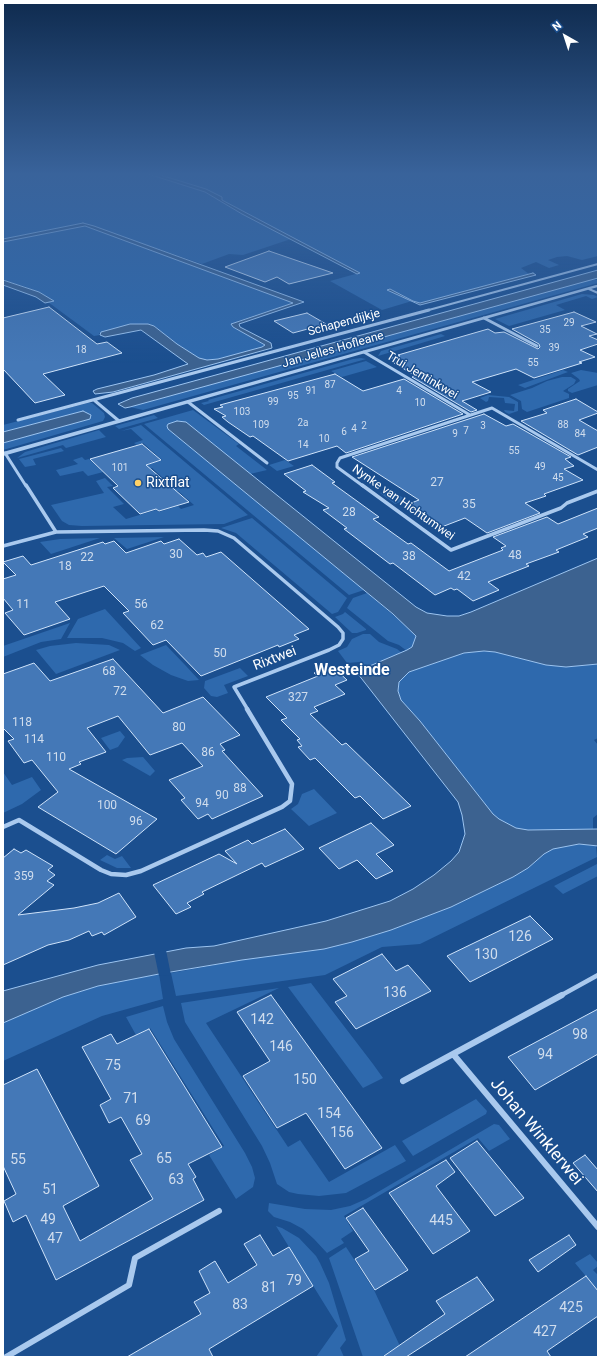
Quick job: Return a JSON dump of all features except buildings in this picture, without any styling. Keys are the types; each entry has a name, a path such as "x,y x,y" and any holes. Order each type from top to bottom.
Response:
{"street":[{"name":"Schapendijkje","path":"18,420 598,264"},
{"name":"Jan Jelles Hofleane","path":"4,453 598,286"},
{"path":"589,289 598,293"},
{"path":"484,318 537,346"},
{"name":"Trui Jentinkwei","path":"364,352 470,415"},
{"path":"94,400 119,421"},
{"path":"188,402 267,463"},
{"name":"Nynke van Hichtumwei","path":"598,470 492,408 347,455 340,458 336,462 337,467 451,550 561,508 567,503 598,491"},
{"path":"3,546 56,532 4,453"},
{"name":"Rixtwei","path":"3,827 19,820 101,870 111,874 126,875 141,871 282,807 290,800 292,784 234,687 329,650 339,645 343,639 343,633 338,626 230,535 218,531 204,530 56,532"},
{"path":"403,1081 598,975"},
{"name":"Johan Winklerwei","path":"453,1054 598,1227"},
{"path":"6,1357 129,1285 135,1258 219,1211"}],"shaded area":[{"path":"3,236 16,236 3,239"},
{"path":"16,236 31,236 3,242 3,239"},
{"path":"31,236 114,236 293,303 238,321 233,327 265,345 263,347 218,359 207,360 199,358 177,344 154,326 99,333 100,335 94,336 48,302 52,302 26,287 3,280 3,242"},
{"path":"113,236 123,236 304,302 239,324 240,327 271,343 272,348 113,392 95,394 93,391 154,375 188,364 141,330 105,337 100,335 101,332 130,324 148,324 154,326 177,344 199,358 207,360 218,359 265,345 233,327 231,324 293,303"},
{"path":"122,236 286,236 291,239 243,255 229,254 202,264"},
{"path":"285,236 291,236 360,273 357,274"},
{"path":"290,236 598,236 598,256 582,260 567,256 557,257 548,260 559,265 549,268 536,262 521,268 529,274 420,303 412,301 382,310 330,281 359,273"},
{"path":"598,270 598,278 130,407 125,408 118,404 132,398"},
{"path":"533,273 536,275 420,305 387,290 390,289 420,303"},
{"path":"592,279 597,280 598,283 143,410 130,407"},
{"path":"3,280 39,292 54,301 45,303 36,297 3,285"},
{"path":"582,294 594,295 598,297 592,299 586,296 556,305 565,310 509,326 495,319"},
{"path":"441,334 445,336 378,356 381,351"},
{"path":"353,359 366,359 204,405 201,403"},
{"path":"366,361 377,367 342,377 331,371"},
{"path":"563,370 568,372 525,388 518,385"},
{"path":"581,370 598,373 598,385 572,393 568,391 568,389 580,381 571,373"},
{"path":"562,377 571,377 576,380 574,384 563,391 569,394 569,398 527,412 522,409 521,401 510,395 532,388 547,381"},
{"path":"488,395 509,397 518,402 518,411 509,414 505,412 504,410 514,411 515,404 505,403 504,398 489,397 488,401 486,402 480,398"},
{"path":"92,403 104,413 105,417 103,421 3,450 3,443 90,419 79,412 3,432 3,425"},
{"path":"193,410 239,444 236,446 267,470 250,474 182,421 177,421 167,426 168,429 364,590 349,595 144,424"},
{"path":"83,411 91,415 90,419 3,443 3,432"},
{"path":"154,415 158,418 119,429 115,426"},
{"path":"177,421 186,422 416,607 427,613 459,616 598,558 598,664 566,667 546,665 495,652 484,651 464,653 409,672 399,682 398,691 401,700 420,721 493,814 499,819 516,828 528,830 598,829 598,846 579,844 553,849 544,854 528,868 513,877 451,907 391,930 352,942 324,949 242,960 98,986 63,997 3,1023 3,991 98,965 186,948 214,946 326,921 390,901 413,889 451,861 459,852 465,834 458,802 358,674 365,668 412,647 416,636 393,614 168,429 168,424"},
{"path":"141,425 248,515 224,524 82,526 69,525 62,521 51,505 104,493 96,481 105,478 113,486 107,487 124,504 113,507 126,519 156,510 159,512 178,506 181,509 194,505 178,491 172,492 158,480 163,478 152,468 142,472 137,468 162,460 143,443 137,445 134,443 143,440 131,429 121,431"},
{"path":"99,430 106,437 66,448 63,445 17,458 25,452"},
{"path":"61,448 64,451 33,459 36,465 25,467 19,459"},
{"path":"82,457 85,460 89,459 103,472 88,476 83,471 60,476 56,470 78,464 73,460"},
{"path":"285,460 294,466 277,471 269,465"},
{"path":"391,489 406,500 395,504 380,493"},
{"path":"252,518 347,598 338,612 332,614 236,533 221,528"},
{"path":"164,537 127,549 114,538"},
{"path":"100,538 51,554 40,542 60,539"},
{"path":"367,593 411,630 416,636 412,647 407,651 399,645 388,641 347,608 353,598"},
{"path":"105,609 141,648 135,651 123,643 102,638 67,638 78,619"},
{"path":"345,612 366,630 352,633 335,617"},
{"path":"70,623 61,639 41,642 3,657 3,646"},
{"path":"363,634 370,634 379,642 397,649 402,653 365,668 360,662 347,663 338,651 347,647 352,639"},
{"path":"76,643 109,645 120,650 56,674 36,650 50,646"},
{"path":"166,645 199,680 188,681 171,675 153,665 140,655"},
{"path":"484,651 495,652 546,665 566,667 598,664 598,738 594,740 598,745 598,814 593,818 593,829 528,830 516,828 499,820 420,721 401,700 398,691 399,682 409,672 464,653"},
{"path":"240,668 248,676 224,685 228,693 217,697 211,696 204,688 205,681"},
{"path":"120,731 125,737 118,747 110,750 101,738"},
{"path":"143,757 155,771 150,776 122,760 127,758"},
{"path":"3,772 12,785 32,777 41,790 22,804 3,813"},
{"path":"314,789 337,813 309,826 291,809 298,804 302,794"},
{"path":"579,844 596,846 597,857 420,944 382,947 325,975 176,996 171,973 242,960 324,949 391,930 451,907 513,877 528,868 544,854 553,849"},
{"path":"107,855 115,859 122,856 131,868 117,868 100,860"},
{"path":"597,864 598,876 563,894 554,886"},
{"path":"159,974 163,999 102,1016 3,1061 3,1023 63,997 98,986"},
{"path":"311,983 383,1078 363,1088 288,987"},
{"path":"279,988 206,1023 288,1147 300,1140 329,1182 395,1145 406,1161 346,1193 319,1196 298,1194 289,1192 277,1184 262,1146 185,1022 181,1003"},
{"path":"163,1006 167,1022 174,1039 245,1153 252,1167 255,1178 253,1187 236,1199 209,1155 224,1146 150,1028 136,1035 126,1017"},
{"path":"476,1099 487,1111 486,1114 413,1156 402,1141"},
{"path":"494,1124 499,1125 510,1139 489,1151 478,1138 344,1216 353,1231 341,1239 344,1243 327,1253 303,1229 290,1222 274,1217 268,1211 269,1203 305,1209 331,1210 350,1206 366,1199"},
{"path":"276,1226 299,1238 316,1256 320,1263 329,1283 346,1340 340,1348 344,1357 316,1357 338,1326"},
{"path":"346,1247 374,1290 399,1344 407,1357 363,1357 329,1258"},
{"path":"590,1254 598,1263 598,1266 593,1270 598,1275 598,1291 575,1263"}],"pier":[{"path":"166,950 171,975 159,976 154,952"}],"place":[{"name":"Rixtflat","path":"138,483"}],"district":[{"name":"Westeinde","path":"352,671"}]}
